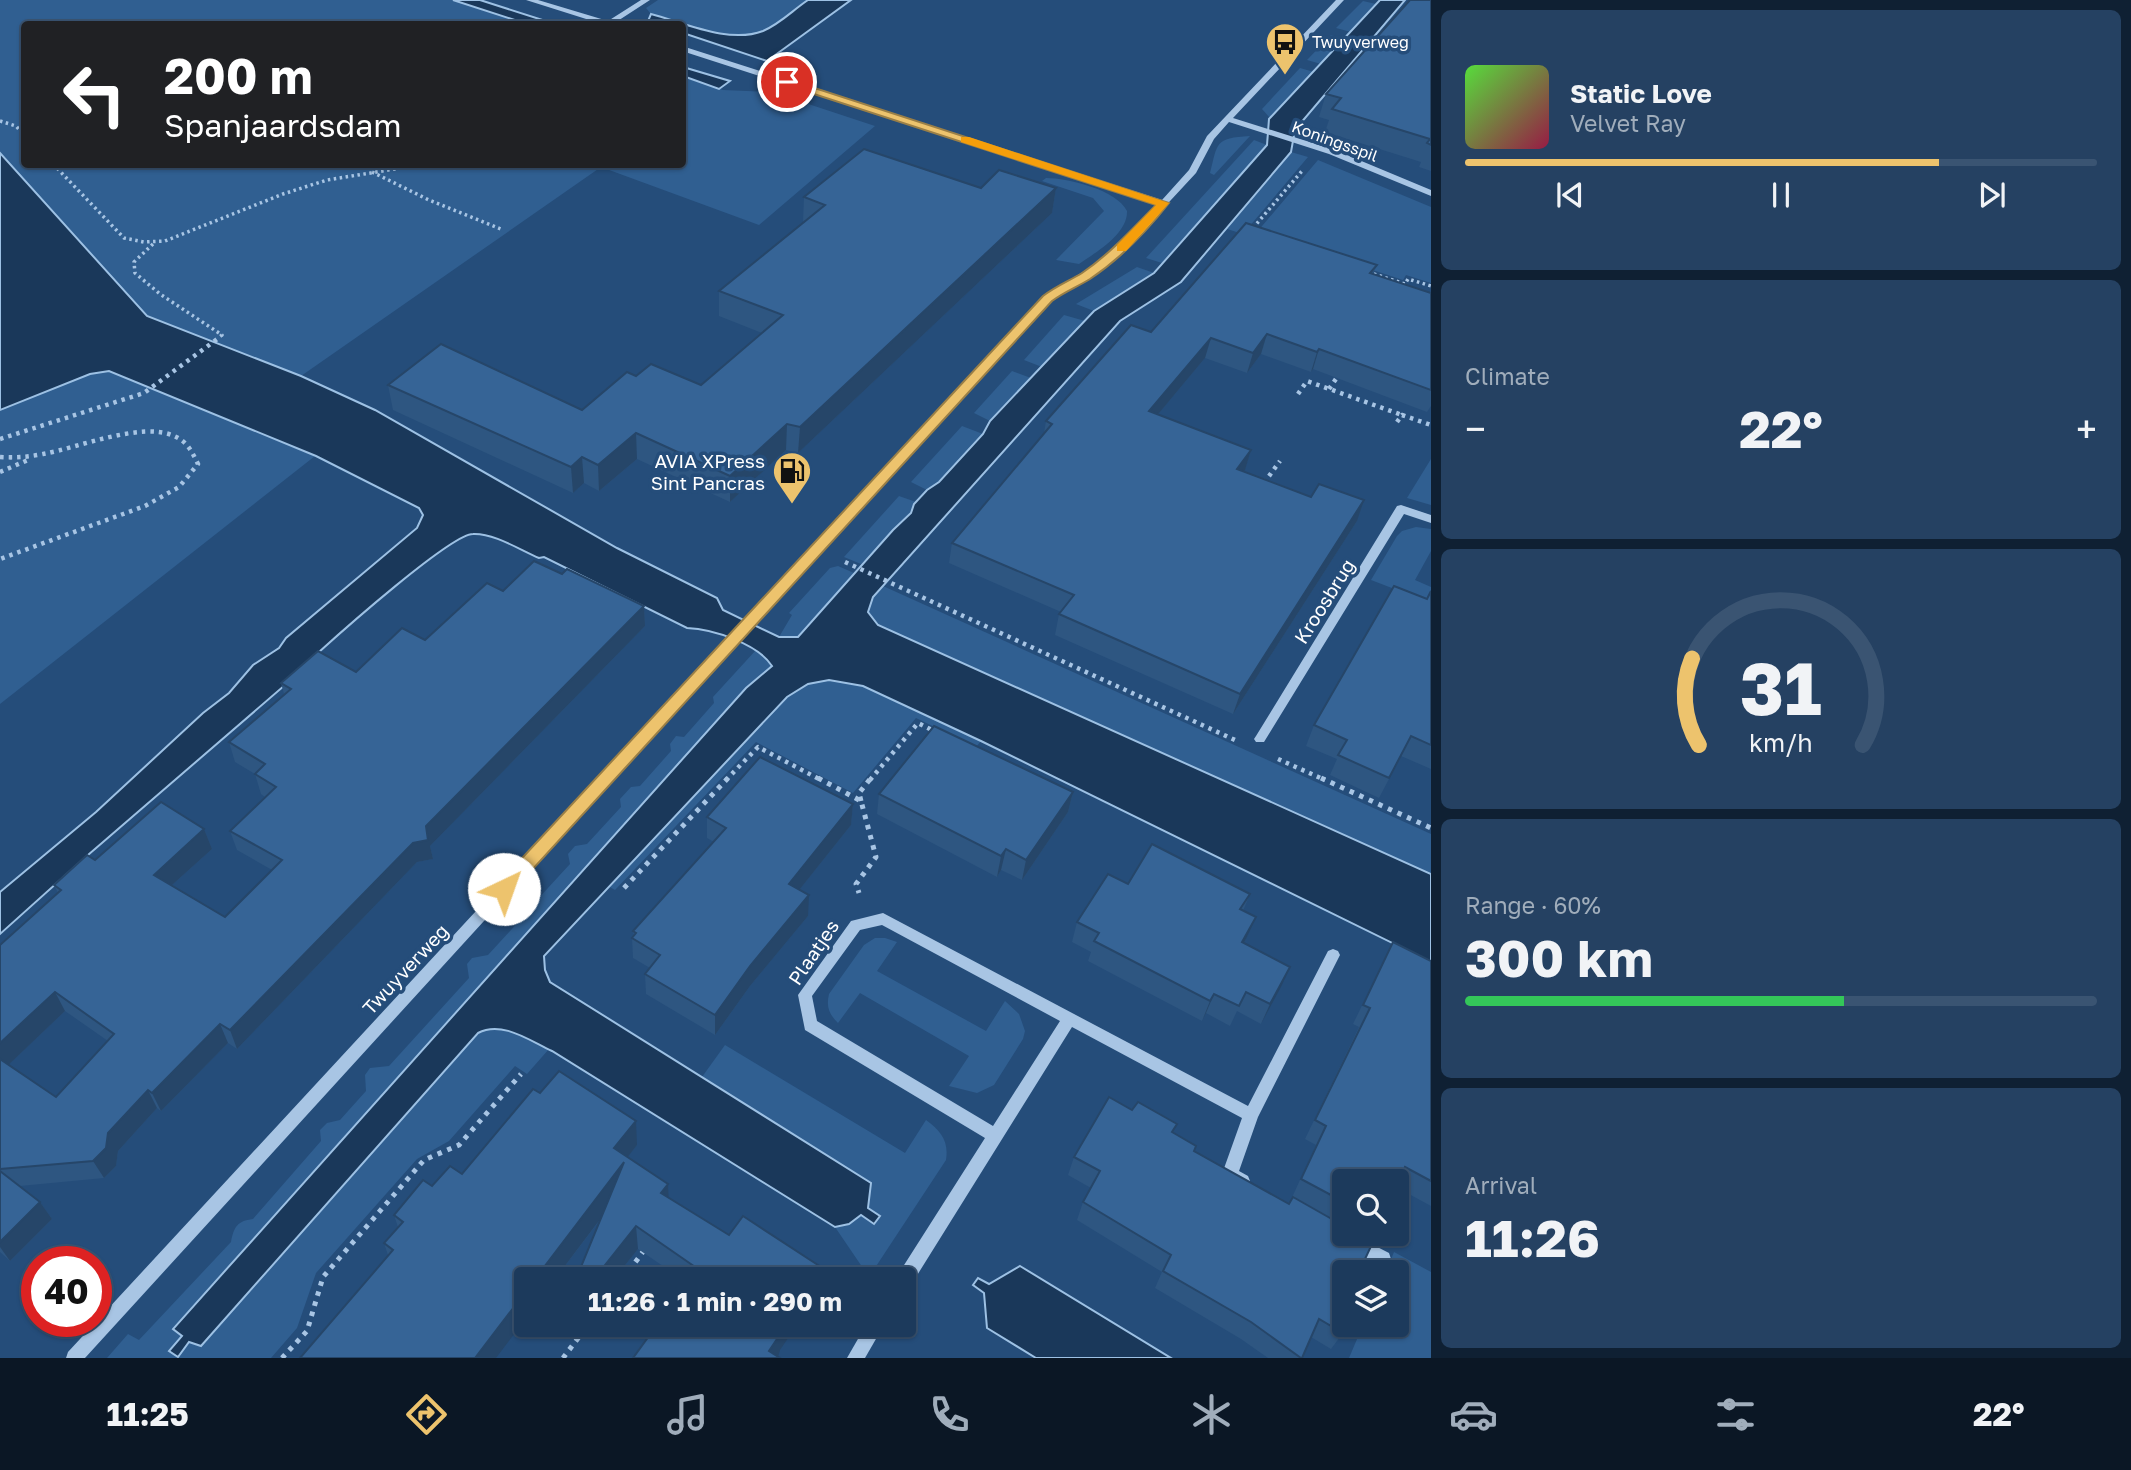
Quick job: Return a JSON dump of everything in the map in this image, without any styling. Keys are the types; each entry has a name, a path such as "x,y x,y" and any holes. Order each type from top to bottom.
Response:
{"street":[{"path":"530,0 598,21"},
{"path":"613,21 646,0"},
{"name":"Twuyverweg","path":"74,1358 1048,298 1117,253 1193,171 1206,143 1340,0"},
{"path":"686,49 1163,203"},
{"name":"Koningsspil","path":"1227,120 1320,148 1431,193"},
{"name":"Kroosbrug","path":"1260,739 1401,509 1431,519"},
{"name":"Plaatjes","path":"995,1136 810,1025 805,995 856,925 883,919 1251,1115"},
{"path":"1254,1187 1230,1174 1251,1115 1334,956"},
{"path":"913,1267 1070,1018"},
{"path":"1360,1246 1383,1259"},
{"path":"855,1358 868,1337"}],"path":[{"path":"0,121 16,126 21,132"},
{"path":"1249,233 1320,148"},
{"path":"57,168 124,237 139,243 164,241 283,194 327,180 395,168"},
{"path":"371,171 429,200 501,229"},
{"path":"0,439 144,393 222,335 160,294 135,273 134,262 153,243"},
{"path":"1366,271 1405,284"},
{"path":"1397,294 1408,279 1431,286"},
{"path":"1329,389 1344,368"},
{"path":"1298,394 1307,381 1431,425"},
{"path":"1397,422 1402,415"},
{"path":"0,472 30,459 128,434 155,431 176,436 188,445 198,464 179,487 145,506 0,559"},
{"path":"0,457 30,459"},
{"path":"1256,494 1280,461"},
{"path":"849,564 1238,741"},
{"path":"867,923 856,884 877,857 859,793 918,723 940,733"},
{"path":"624,888 758,747 861,801"},
{"path":"1275,758 1431,828"},
{"path":"282,1358 307,1331 323,1277 425,1160 459,1145 521,1074"},
{"path":"632,1267 647,1247"},
{"path":"563,1358 579,1337"}],"shaded area":[{"path":"0,0 453,0 518,21 21,21 21,168 600,168 301,376 147,316 0,153"},
{"path":"453,0 480,0 546,21 518,21"},
{"path":"658,0 808,0 763,31 736,35 707,31 686,25 686,21 674,21 651,14 646,8"},
{"path":"808,0 851,0 767,61 686,34 686,25 736,35 763,31"},
{"path":"1380,0 1405,0 1300,124 1296,124 1291,152 1181,282 1120,321 873,597 868,612 878,625 1431,874 1431,962 981,741 863,686 829,680 808,684 787,697 544,956 545,970 550,982 871,1183 868,1208 880,1216 874,1224 861,1215 849,1224 835,1227 552,1051 516,1033 487,1030 478,1033 201,1346 189,1342 178,1357 169,1351 182,1336 173,1329 746,688 772,666 756,651 734,639 687,628 544,557 539,558 490,536 473,534 461,538 420,566 371,606 319,652 321,654 0,934 0,892 96,812 203,713 229,693 253,665 279,648 286,638 417,528 423,515 419,508 316,456 109,371 90,374 0,410 0,153 147,316 301,376 375,410 617,548 717,598 723,610 779,637 798,637 911,513 914,504 939,482 983,434 990,421 1094,311 1154,273 1267,145 1269,119"},
{"path":"1363,1 1376,4 1351,32 1336,28"},
{"path":"651,14 674,21 648,21"},
{"path":"1331,35 1345,39 1321,64 1307,60"},
{"path":"686,68 730,81 719,89 686,77"},
{"path":"1300,68 1314,72 1270,118 1262,109"},
{"path":"686,77 723,90 772,92 875,126 759,225 604,168 686,168"},
{"path":"1250,136 1214,175 1210,173 1220,144 1230,138"},
{"path":"1254,140 1267,145 1162,263 1146,258"},
{"path":"1291,152 1308,157 1243,234 1227,229"},
{"path":"1318,160 1431,207 1431,283 1406,275 1403,280 1257,232"},
{"path":"1046,178 1067,180 1103,191 1122,204 1127,211 1126,219 1116,235 1079,264 1056,260 1104,211 1093,198 1042,181"},
{"path":"1137,267 1154,273 1094,311 1076,304"},
{"path":"1064,315 1085,321 1042,367 1024,360"},
{"path":"109,371 315,456 0,704 0,410 90,374"},
{"path":"1012,371 1031,378 990,421 974,413"},
{"path":"962,426 983,434 939,482 927,490 911,482"},
{"path":"1431,459 1431,505 1407,498"},
{"path":"899,496 916,502 911,513 861,564 844,557"},
{"path":"1416,527 1431,529 1431,551 1415,580 1431,587 1431,603 1371,580 1397,536 1402,531"},
{"path":"838,566 854,573 798,637 779,637 792,615 789,613 830,568"},
{"path":"883,586 1431,834 1431,874 878,625 868,613 873,597"},
{"path":"756,650 765,654 772,666 746,688 173,1328 182,1336 177,1357 189,1342 201,1346 478,1033 505,1030 549,1049 527,1074 515,1066 449,1141 417,1159 316,1273 297,1328 271,1358 107,1358 128,1334 139,1340 231,1242 237,1226 243,1221 253,1219 321,1141 320,1130 327,1123 340,1120 366,1091 365,1075 370,1068 389,1066 469,978 467,964 472,958 488,955 521,919 518,906 536,901 570,864 568,854 575,846 587,844 621,807 620,799 631,787 640,786 671,751 670,744 676,736 684,737 714,703 713,697"},
{"path":"829,680 863,686 981,741 976,747 916,718 853,793 756,742 615,890 608,886 787,697 808,684"},
{"path":"875,938 897,942 877,971 986,1031 1005,1001 1019,1014 1025,1031 1023,1039 994,1085 977,1093 949,1086 969,1056 860,993 838,1023 835,1020 828,1007 829,994 864,945"},
{"path":"725,1045 905,1153 926,1120 943,1137 946,1160 876,1267 862,1267 835,1227 849,1224 861,1215 874,1224 868,1208 871,1183 702,1077"},
{"path":"1394,1252 1409,1260 1391,1260"},
{"path":"1409,1260 1431,1272 1431,1358 1349,1358 1358,1337 1409,1337"},
{"path":"1020,1266 1171,1358 1036,1358 987,1328 984,1293 973,1285 978,1278 989,1284"}],"building":[{"path":"1410,0 1431,0 1431,145 1427,143 1430,139 1332,109 1341,98 1326,94"},
{"path":"864,149 981,188 999,170 1056,188 800,427 787,424 730,476 636,433 598,465 582,457 571,467 388,385 441,344 582,410 627,372 636,376 651,364 701,385 783,315 719,291 825,205 804,197"},
{"path":"1246,223 1377,265 1370,273 1431,293 1431,390 1319,349 1317,352 1267,334 1253,353 1211,338 1149,411 1251,450 1237,469 1311,497 1319,484 1364,500 1240,694 1059,614 1074,595 952,543 1052,424 1046,421 1131,325 1151,332"},
{"path":"534,561 562,574 567,569 644,606 426,826 428,840 413,843 230,1030 220,1024 152,1093 148,1090 108,1133 106,1148 93,1161 0,1169 0,1059 56,1097 114,1034 55,992 0,1043 0,945 61,890 54,885 87,855 95,860 161,802 204,829 154,875 225,917 282,860 230,831 276,787 255,774 265,764 229,742 291,689 281,683 318,651 356,672 402,628 425,640 487,583 503,591"},
{"path":"1394,586 1427,599 1431,591 1431,745 1411,736 1389,778 1338,755 1347,740 1314,725"},
{"path":"934,726 1073,792 1026,860 1006,849 1001,856 879,794"},
{"path":"760,757 853,804 789,884 809,895 750,966 715,1015 645,974 660,955 632,938 636,933 633,931 726,828 707,817"},
{"path":"1152,844 1250,894 1240,909 1256,917 1242,942 1290,967 1270,1004 1246,992 1239,1006 1214,994 1210,1001 1094,941 1099,933 1077,922 1108,874 1128,884"},
{"path":"1393,942 1431,961 1431,1181 1405,1167 1332,1169 1332,1196 1301,1179 1326,1126 1315,1120 1370,1008 1363,1005"},
{"path":"559,1071 636,1121 614,1148 668,1184 661,1193 729,1235 743,1216 821,1267 695,1267 636,1226 604,1267 581,1267 624,1162 544,1267 514,1267 514,1307 475,1358 300,1358 393,1250 384,1243 403,1222 394,1215 423,1180 432,1186 450,1166 462,1174 533,1089 540,1093"},
{"path":"1109,1097 1132,1110 1138,1102 1177,1124 1172,1132 1196,1146 1194,1151 1289,1204 1293,1197 1332,1219 1332,1246 1371,1246 1366,1260 1332,1260 1332,1327 1319,1319 1301,1358 1251,1322 1163,1271 1171,1255 1083,1202 1100,1171 1074,1157"},
{"path":"0,1171 40,1202 0,1242"},
{"path":"648,1337 778,1337 769,1351 780,1358 633,1358"}],"slow traffic":[{"path":"965,139 1163,203 1121,248"}],"place":[{"name":"Twuyverweg","path":"1285,76"},
{"name":"AVIA XPress Sint Pancras","path":"792,505"}],"route":[{"path":"504,889 1048,298 1117,253 1163,203 787,82"}]}
